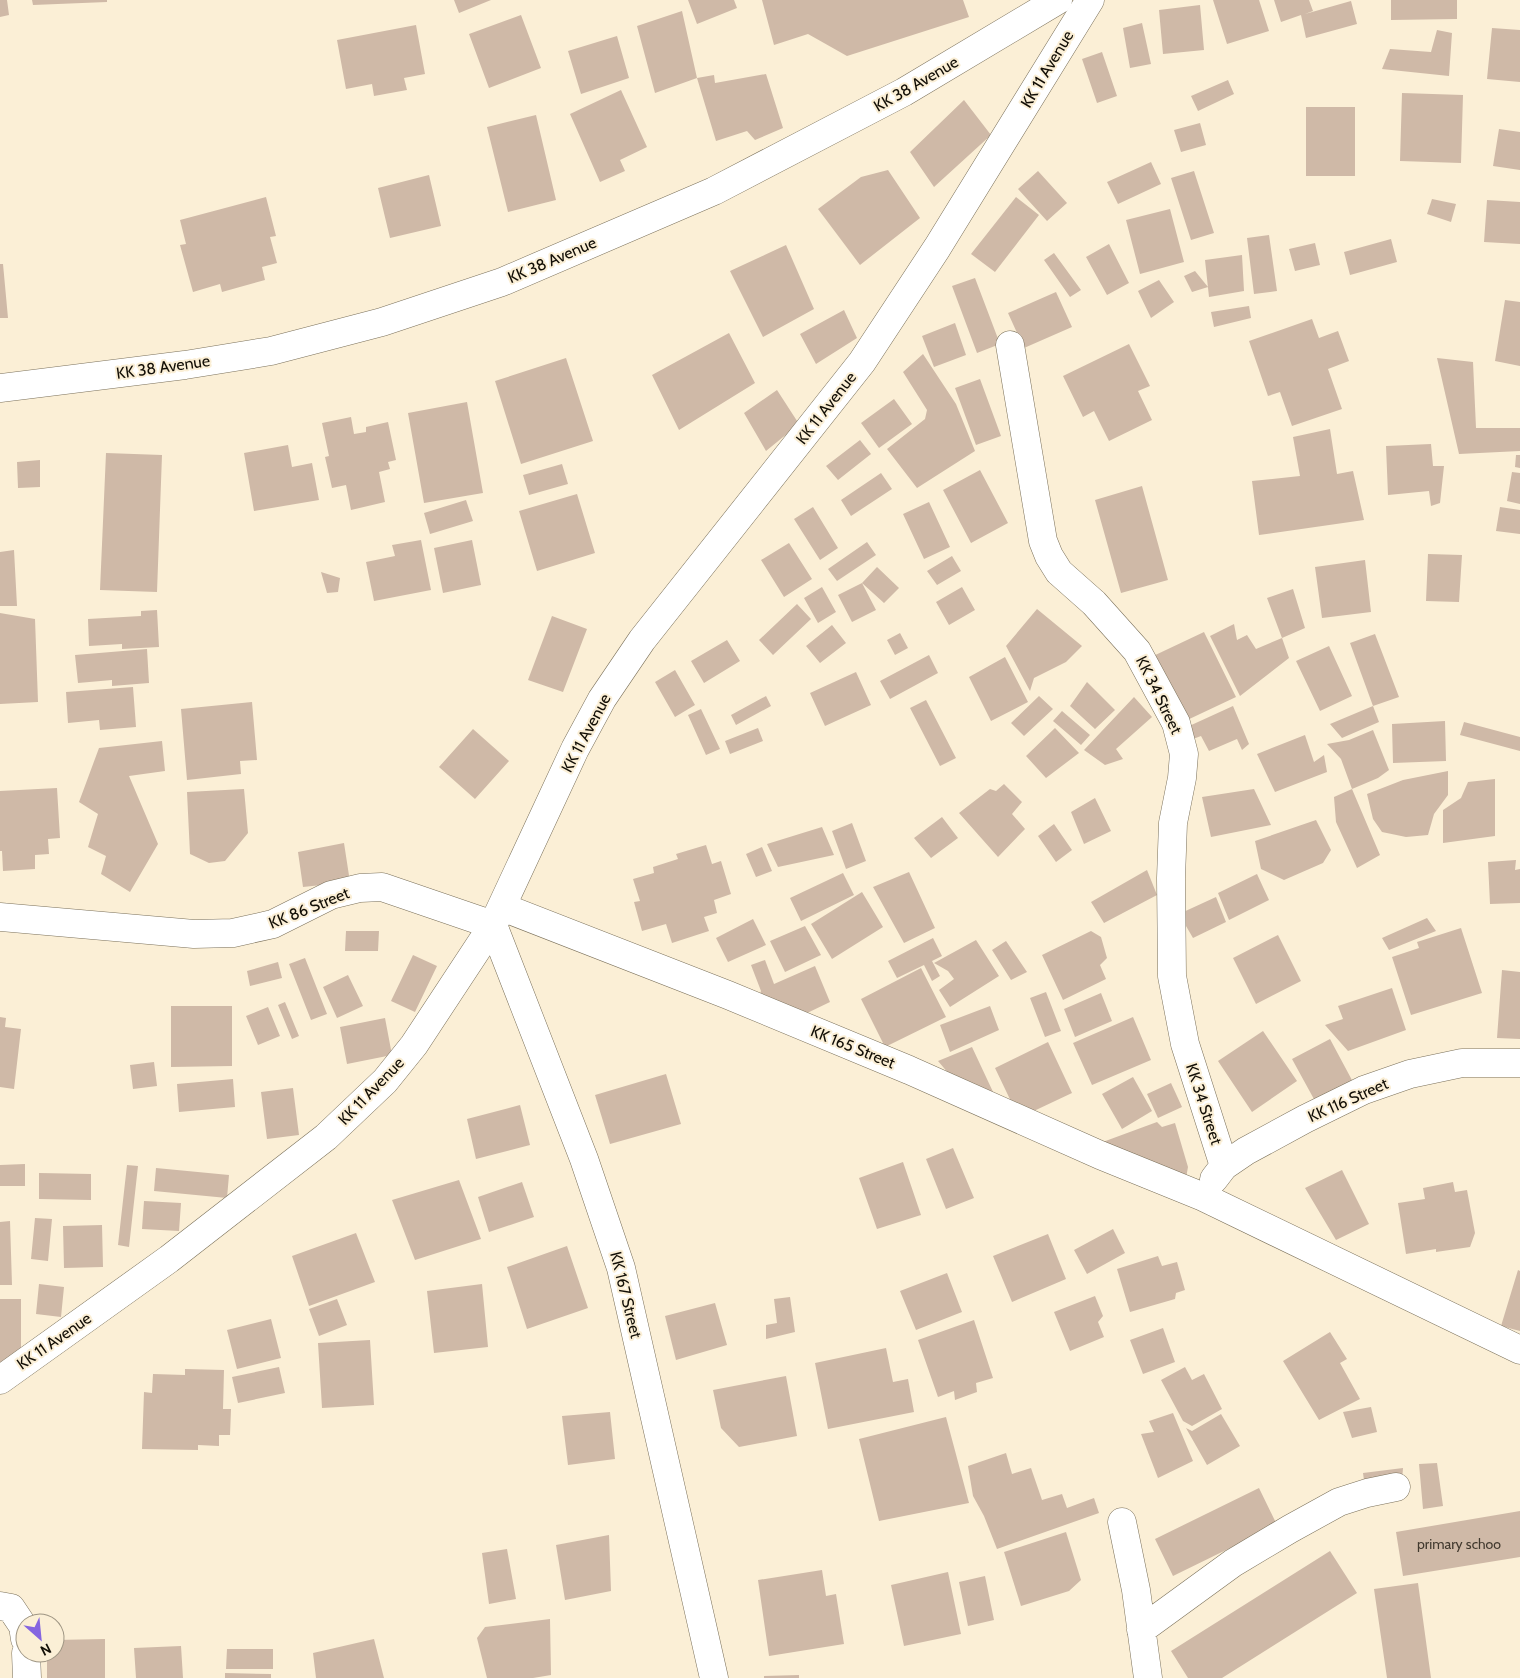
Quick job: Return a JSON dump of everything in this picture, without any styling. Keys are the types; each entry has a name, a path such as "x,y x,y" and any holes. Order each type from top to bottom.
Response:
{"street":[{"name":"KK 38 Avenue","path":"0,388 185,365 271,351 382,322 502,282 714,191 904,92 1058,0"},
{"name":"KK 11 Avenue","path":"0,1380 169,1259 326,1137 385,1081 414,1045 497,916 575,749 602,699 642,640 862,362 937,248 1090,0"},
{"name":"KK 34 Street","path":"1010,345 1044,541 1049,556 1059,572 1094,603 1137,650 1176,723 1182,746 1184,754 1182,778 1173,823 1171,878 1172,976 1185,1044 1224,1166"},
{"name":"KK 86 Street","path":"0,917 194,934 234,933 272,924 331,895 360,888 382,887 497,916"},
{"name":"KK 165 Street","path":"497,916 728,995 891,1062 1100,1155 1201,1196"},
{"name":"KK 167 Street","path":"497,916 621,1268 714,1678"},
{"name":"KK 116 Street","path":"1201,1196 1224,1166 1262,1142 1364,1090 1410,1074 1462,1063 1520,1063"},
{"path":"1201,1196 1520,1350"},
{"path":"1141,1630 1233,1563 1290,1529 1339,1502 1367,1493 1396,1487"},
{"path":"1122,1522 1136,1590 1148,1678"},
{"path":"0,1606 12,1608 15,1613"},
{"path":"26,1663 27,1678"}],"building":[{"path":"0,0 7,0 9,15 0,17"},
{"path":"32,0 107,0 107,2 33,5"},
{"path":"454,0 491,0 459,13"},
{"path":"688,0 734,0 737,8 697,24"},
{"path":"762,0 963,0 969,17 847,56 808,34 774,45"},
{"path":"1213,0 1259,0 1269,31 1227,44"},
{"path":"1274,0 1309,0 1313,11 1305,14 1351,1 1357,24 1306,38 1301,15 1281,22"},
{"path":"1391,0 1457,0 1457,19 1391,20"},
{"path":"1200,5 1204,50 1163,54 1159,10"},
{"path":"682,11 697,78 655,93 637,26"},
{"path":"521,15 541,68 489,88 469,34"},
{"path":"1142,23 1151,64 1130,68 1123,28"},
{"path":"416,25 425,74 404,78 407,90 374,96 372,84 346,89 337,40"},
{"path":"1492,28 1520,30 1520,82 1487,79"},
{"path":"1437,30 1452,33 1449,76 1382,69 1390,49 1431,52"},
{"path":"617,36 629,78 581,94 568,51"},
{"path":"1102,52 1117,96 1097,103 1082,59"},
{"path":"766,74 783,128 755,140 747,131 716,141 697,78 714,75 715,83"},
{"path":"1228,80 1234,94 1198,111 1191,96"},
{"path":"621,90 647,147 620,160 625,171 600,182 570,114"},
{"path":"1402,93 1463,95 1461,163 1400,161"},
{"path":"964,100 991,135 934,187 910,152"},
{"path":"1306,107 1355,107 1355,176 1306,176"},
{"path":"536,115 556,200 508,212 487,127"},
{"path":"1200,123 1206,145 1181,152 1174,130"},
{"path":"1499,129 1520,132 1520,170 1493,166"},
{"path":"1151,162 1161,184 1118,204 1107,182"},
{"path":"888,170 920,218 860,265 818,209 861,177"},
{"path":"1038,171 1067,203 1047,221 1018,189"},
{"path":"1194,171 1214,233 1191,240 1171,178"},
{"path":"429,175 441,226 390,238 378,188"},
{"path":"266,197 276,236 270,237 277,263 262,267 265,280 222,292 220,284 193,292 180,245 186,244 180,220"},
{"path":"1016,197 1039,215 995,272 971,254"},
{"path":"1432,199 1456,204 1451,222 1427,214"},
{"path":"1487,200 1520,202 1520,244 1484,242"},
{"path":"1170,209 1184,262 1140,274 1126,220"},
{"path":"1269,235 1277,291 1254,294 1247,238"},
{"path":"1391,239 1397,262 1350,275 1344,252"},
{"path":"1315,243 1320,265 1295,271 1289,249"},
{"path":"1109,244 1129,283 1107,295 1086,257"},
{"path":"786,245 814,309 763,337 730,271"},
{"path":"1054,253 1081,290 1070,297 1044,260"},
{"path":"1242,255 1244,291 1209,297 1205,260"},
{"path":"0,264 3,264 8,318 0,318"},
{"path":"1195,271 1208,287 1192,292 1184,276"},
{"path":"975,278 1000,344 977,353 952,286"},
{"path":"1159,280 1174,302 1151,318 1138,291"},
{"path":"1056,292 1072,327 1024,348 1008,313"},
{"path":"1505,300 1520,302 1520,366 1495,361"},
{"path":"1249,306 1251,318 1214,327 1211,312"},
{"path":"844,310 857,338 816,364 800,334"},
{"path":"1312,319 1319,338 1338,331 1349,361 1328,369 1342,409 1292,426 1280,392 1268,396 1249,341"},
{"path":"955,323 966,355 934,367 922,336"},
{"path":"729,333 755,383 679,430 652,375"},
{"path":"1129,344 1150,386 1138,391 1152,420 1109,441 1094,411 1083,417 1063,376"},
{"path":"923,354 956,404 975,451 917,488 887,449 925,419 927,410 903,372"},
{"path":"566,358 593,441 521,464 495,381"},
{"path":"1437,358 1473,362 1476,428 1520,428 1520,451 1459,454"},
{"path":"980,379 1001,436 976,445 955,388"},
{"path":"777,390 799,424 766,451 744,413"},
{"path":"894,399 912,424 879,448 861,423"},
{"path":"467,402 483,493 424,503 408,413"},
{"path":"351,417 354,434 366,432 366,427 388,422 396,460 388,462 390,469 379,472 385,502 351,510 346,485 332,488 325,457 329,456 322,423"},
{"path":"1330,429 1337,474 1353,471 1364,520 1259,535 1252,481 1300,476 1293,437"},
{"path":"860,440 871,454 838,480 826,466"},
{"path":"1431,444 1433,466 1444,466 1440,503 1431,506 1429,491 1388,495 1386,446"},
{"path":"288,445 292,467 312,463 319,500 254,511 244,453"},
{"path":"106,453 162,455 157,592 100,590"},
{"path":"1516,455 1520,455 1520,468 1515,467"},
{"path":"40,460 40,487 18,488 17,462"},
{"path":"562,464 568,484 529,495 523,475"},
{"path":"980,470 1008,523 971,543 943,490"},
{"path":"1512,472 1520,473 1520,504 1507,501"},
{"path":"881,473 892,489 851,516 841,500"},
{"path":"1142,486 1168,580 1121,593 1095,500"},
{"path":"577,494 595,553 537,571 519,511"},
{"path":"466,500 473,521 430,534 424,513"},
{"path":"929,502 950,547 924,559 903,514"},
{"path":"813,507 838,548 820,560 794,519"},
{"path":"1500,507 1520,510 1520,534 1496,531"},
{"path":"421,540 431,590 374,601 366,562 395,556 392,545"},
{"path":"472,540 481,585 443,593 434,548"},
{"path":"867,542 876,555 837,581 828,569"},
{"path":"789,543 812,579 784,597 761,560"},
{"path":"14,550 17,606 0,606 0,552"},
{"path":"1428,554 1462,555 1459,602 1426,601"},
{"path":"952,556 961,571 937,585 927,571"},
{"path":"1365,560 1371,612 1322,618 1315,567"},
{"path":"877,567 899,588 884,603 862,583"},
{"path":"321,572 340,578 338,592 327,593"},
{"path":"862,583 876,610 852,622 838,595"},
{"path":"822,587 836,612 818,623 804,598"},
{"path":"962,587 975,610 949,625 936,602"},
{"path":"1293,589 1305,628 1282,638 1267,598"},
{"path":"797,604 811,619 773,655 759,640"},
{"path":"1037,609 1082,646 1066,662 1034,678 1030,691 1006,646"},
{"path":"157,610 159,647 122,649 122,644 89,646 88,619 141,616 141,611"},
{"path":"0,613 35,619 38,702 0,704"},
{"path":"552,616 587,629 563,692 528,680"},
{"path":"1234,624 1237,640 1247,635 1256,649 1282,638 1289,658 1240,696 1210,636"},
{"path":"832,625 846,643 820,663 806,646"},
{"path":"1204,632 1236,697 1183,722 1149,658"},
{"path":"900,633 908,648 895,655 887,640"},
{"path":"1375,634 1399,697 1373,706 1350,643"},
{"path":"727,640 740,661 704,683 691,661"},
{"path":"1329,646 1352,696 1320,711 1296,661"},
{"path":"147,649 149,683 112,686 112,680 78,683 75,655"},
{"path":"929,655 938,673 890,699 880,681"},
{"path":"1005,657 1028,702 991,721 969,677"},
{"path":"675,670 695,705 675,717 655,682"},
{"path":"856,672 871,705 825,726 810,693"},
{"path":"1087,682 1115,710 1095,729 1070,706"},
{"path":"133,687 136,727 100,730 99,720 68,723 66,692"},
{"path":"766,696 771,706 736,725 731,715"},
{"path":"1039,696 1053,709 1024,736 1011,723"},
{"path":"1134,697 1152,717 1116,749 1123,759 1105,765 1084,750"},
{"path":"926,700 956,758 940,766 910,708"},
{"path":"252,702 257,760 240,761 241,774 187,780 181,709"},
{"path":"1233,706 1249,744 1242,750 1237,739 1209,751 1201,736 1193,739 1187,727"},
{"path":"1373,706 1379,722 1342,738 1330,724"},
{"path":"701,709 720,749 706,755 688,715"},
{"path":"1062,711 1090,735 1081,745 1053,721"},
{"path":"1445,721 1446,761 1393,763 1392,724"},
{"path":"1464,722 1520,737 1520,751 1460,735"},
{"path":"758,728 763,741 730,754 725,741"},
{"path":"1055,728 1079,753 1046,778 1026,756"},
{"path":"473,729 509,761 475,799 439,767"},
{"path":"1373,730 1389,770 1378,778 1352,789 1341,759 1327,744 1349,740"},
{"path":"1305,735 1314,762 1324,755 1327,772 1275,792 1257,754"},
{"path":"162,741 165,771 129,776 158,844 130,892 101,874 106,856 88,847 98,814 79,802 99,748"},
{"path":"1448,771 1448,795 1434,814 1428,835 1406,837 1382,832 1373,819 1367,794 1403,780"},
{"path":"1495,779 1495,836 1443,843 1443,810 1461,798 1468,782"},
{"path":"1004,784 1022,802 1012,814 1025,829 998,857 959,813 990,789 996,791"},
{"path":"57,788 60,838 48,839 49,854 35,855 35,869 3,871 2,851 0,851 0,791"},
{"path":"244,789 248,833 225,861 209,863 190,854 187,792"},
{"path":"1254,789 1271,825 1211,837 1202,797"},
{"path":"1352,789 1380,855 1357,868 1336,822 1334,797"},
{"path":"1095,798 1111,831 1084,844 1071,812"},
{"path":"942,817 958,838 931,858 914,838"},
{"path":"1316,820 1331,850 1323,863 1284,880 1261,869 1255,841"},
{"path":"852,823 866,861 846,869 832,831"},
{"path":"1054,824 1072,850 1056,862 1038,836"},
{"path":"822,827 834,855 778,867 767,844"},
{"path":"344,843 350,882 303,887 298,852"},
{"path":"706,845 712,864 721,861 731,894 714,900 717,913 704,917 709,931 672,943 666,924 642,931 634,902 640,901 633,879 654,873 653,867 678,859 676,854"},
{"path":"762,847 772,871 756,877 746,854"},
{"path":"1516,860 1515,870 1520,869 1520,903 1490,904 1488,862"},
{"path":"1147,870 1157,895 1104,923 1091,902"},
{"path":"909,872 935,928 904,943 873,887"},
{"path":"843,873 854,895 801,921 790,898"},
{"path":"1257,874 1269,900 1229,920 1218,893"},
{"path":"862,892 883,927 832,959 811,924"},
{"path":"1216,897 1226,922 1193,938 1179,914"},
{"path":"1427,918 1436,931 1389,950 1382,938"},
{"path":"753,919 766,945 728,962 716,938"},
{"path":"805,926 821,955 785,972 770,941"},
{"path":"1461,928 1482,993 1411,1015 1392,957 1419,948 1417,942"},
{"path":"346,931 379,931 378,951 345,951"},
{"path":"1091,931 1101,937 1107,958 1100,965 1106,979 1063,1000 1042,955"},
{"path":"1278,935 1301,981 1256,1004 1233,958"},
{"path":"933,938 942,956 932,961 940,976 932,981 924,965 897,978 888,961"},
{"path":"976,940 999,976 950,1007 939,990 954,979 948,971 934,963"},
{"path":"1006,941 1027,972 1011,980 992,950"},
{"path":"413,955 437,966 415,1012 391,1001"},
{"path":"305,958 327,1014 311,1020 289,964"},
{"path":"765,960 774,984 815,966 830,1002 803,1015 759,997 761,991 751,965"},
{"path":"278,962 282,978 250,986 247,971"},
{"path":"921,968 946,1017 885,1047 861,999"},
{"path":"1502,970 1520,972 1520,1039 1497,1038"},
{"path":"348,975 363,1006 337,1018 323,987"},
{"path":"1392,988 1406,1030 1348,1051 1325,1025 1343,1019 1338,1006"},
{"path":"1046,992 1061,1031 1045,1037 1030,998"},
{"path":"1101,993 1112,1021 1075,1037 1064,1009"},
{"path":"285,1002 299,1036 292,1039 278,1005"},
{"path":"171,1006 232,1006 232,1066 171,1067"},
{"path":"990,1006 999,1030 950,1052 940,1025"},
{"path":"268,1007 280,1036 258,1045 246,1016"},
{"path":"0,1017 6,1018 5,1027 21,1029 14,1089 0,1087"},
{"path":"1133,1017 1151,1060 1092,1085 1073,1043"},
{"path":"385,1018 392,1055 347,1064 340,1027"},
{"path":"1263,1031 1297,1081 1252,1112 1218,1061"},
{"path":"1330,1039 1353,1082 1315,1101 1292,1059"},
{"path":"1048,1042 1072,1093 1019,1118 995,1068"},
{"path":"972,1047 994,1094 960,1087 938,1061"},
{"path":"154,1062 157,1086 133,1089 130,1065"},
{"path":"666,1074 681,1124 610,1144 595,1095"},
{"path":"1133,1077 1152,1111 1122,1129 1102,1094"},
{"path":"233,1079 235,1107 179,1112 177,1084"},
{"path":"1171,1083 1182,1107 1158,1118 1147,1094"},
{"path":"293,1088 299,1135 267,1139 261,1092"},
{"path":"520,1105 530,1145 476,1159 467,1119"},
{"path":"1157,1122 1162,1127 1175,1123 1188,1167 1186,1178 1100,1143"},
{"path":"953,1148 974,1198 946,1209 926,1159"},
{"path":"903,1162 921,1215 877,1229 859,1178"},
{"path":"25,1164 25,1186 0,1186 0,1165"},
{"path":"127,1165 138,1166 129,1247 118,1245"},
{"path":"156,1168 229,1175 227,1198 154,1191"},
{"path":"1342,1170 1369,1224 1336,1240 1305,1188"},
{"path":"39,1173 91,1174 91,1200 39,1199"},
{"path":"459,1180 481,1239 415,1260 392,1200"},
{"path":"522,1182 534,1217 489,1232 478,1197"},
{"path":"1453,1182 1455,1192 1467,1190 1475,1233 1470,1247 1436,1252 1436,1249 1406,1254 1398,1203 1425,1199 1423,1188"},
{"path":"144,1201 181,1203 179,1231 142,1229"},
{"path":"35,1218 52,1219 48,1261 31,1259"},
{"path":"10,1221 12,1285 0,1285 0,1222"},
{"path":"102,1225 103,1267 64,1268 63,1226"},
{"path":"1113,1229 1125,1253 1087,1274 1074,1250"},
{"path":"356,1233 375,1282 309,1306 292,1256"},
{"path":"1048,1234 1066,1279 1012,1302 993,1256"},
{"path":"567,1246 588,1308 527,1329 507,1267"},
{"path":"1158,1256 1162,1266 1177,1262 1185,1290 1176,1293 1175,1299 1130,1312 1117,1269"},
{"path":"1518,1270 1520,1271 1520,1331 1501,1326"},
{"path":"947,1273 962,1312 916,1330 900,1291"},
{"path":"39,1284 64,1287 61,1317 36,1314"},
{"path":"482,1284 488,1347 434,1353 427,1291"},
{"path":"1095,1296 1103,1316 1098,1322 1104,1337 1070,1351 1054,1312"},
{"path":"790,1297 795,1332 766,1339 766,1325 777,1323 774,1299"},
{"path":"0,1299 21,1299 21,1362 0,1363"},
{"path":"337,1299 347,1325 319,1336 309,1309"},
{"path":"715,1303 727,1345 676,1360 665,1316"},
{"path":"271,1319 281,1358 237,1369 227,1330"},
{"path":"974,1320 993,1378 976,1383 977,1392 955,1400 954,1391 938,1397 918,1340"},
{"path":"1163,1328 1175,1362 1143,1374 1130,1340"},
{"path":"1330,1332 1347,1359 1340,1363 1360,1399 1319,1420 1283,1361"},
{"path":"370,1340 374,1405 322,1408 318,1343"},
{"path":"886,1348 893,1382 908,1379 914,1412 828,1429 815,1363"},
{"path":"279,1367 285,1393 238,1403 232,1377"},
{"path":"1185,1367 1192,1380 1204,1374 1222,1409 1192,1426 1183,1421 1161,1380"},
{"path":"185,1369 224,1370 223,1409 231,1409 230,1435 219,1435 219,1446 198,1445 198,1450 142,1449 144,1392 152,1393 153,1374 185,1375"},
{"path":"786,1376 797,1436 739,1447 721,1428 713,1390"},
{"path":"1371,1407 1377,1432 1352,1438 1343,1412"},
{"path":"610,1412 615,1459 568,1465 562,1416"},
{"path":"1173,1413 1193,1461 1158,1478 1141,1434 1154,1432 1149,1421"},
{"path":"1221,1414 1240,1446 1207,1465 1186,1428 1192,1431"},
{"path":"946,1417 969,1503 879,1521 859,1439"},
{"path":"1006,1453 1012,1474 1031,1468 1042,1500 1062,1494 1067,1508 1094,1498 1099,1513 997,1549 984,1516 973,1496 968,1466"},
{"path":"1437,1463 1443,1506 1423,1509 1419,1464"},
{"path":"1403,1468 1402,1481 1365,1488 1363,1473"},
{"path":"1259,1488 1277,1525 1173,1576 1155,1539"},
{"path":"1520,1511 1520,1557 1403,1576 1396,1532"},
{"path":"1066,1532 1081,1580 1069,1591 1021,1606 1004,1552"},
{"path":"609,1535 611,1591 565,1600 556,1545"},
{"path":"507,1549 516,1599 489,1604 482,1553"},
{"path":"1330,1551 1357,1593 1222,1678 1188,1678 1171,1651"},
{"path":"822,1570 826,1596 836,1594 844,1644 769,1656 758,1580"},
{"path":"948,1572 961,1634 904,1646 891,1585"},
{"path":"985,1576 994,1620 968,1626 959,1582"},
{"path":"1418,1583 1431,1678 1387,1678 1374,1589"},
{"path":"550,1619 551,1675 533,1678 487,1678 477,1638 485,1627"},
{"path":"105,1639 105,1678 47,1678 47,1663 65,1663 65,1640"},
{"path":"374,1639 384,1678 316,1678 313,1653"},
{"path":"181,1646 183,1678 136,1678 134,1648"},
{"path":"227,1649 273,1649 273,1669 226,1669"},
{"path":"225,1673 271,1674 271,1678 225,1678"},
{"path":"799,1675 799,1678 764,1678 764,1676"}]}
